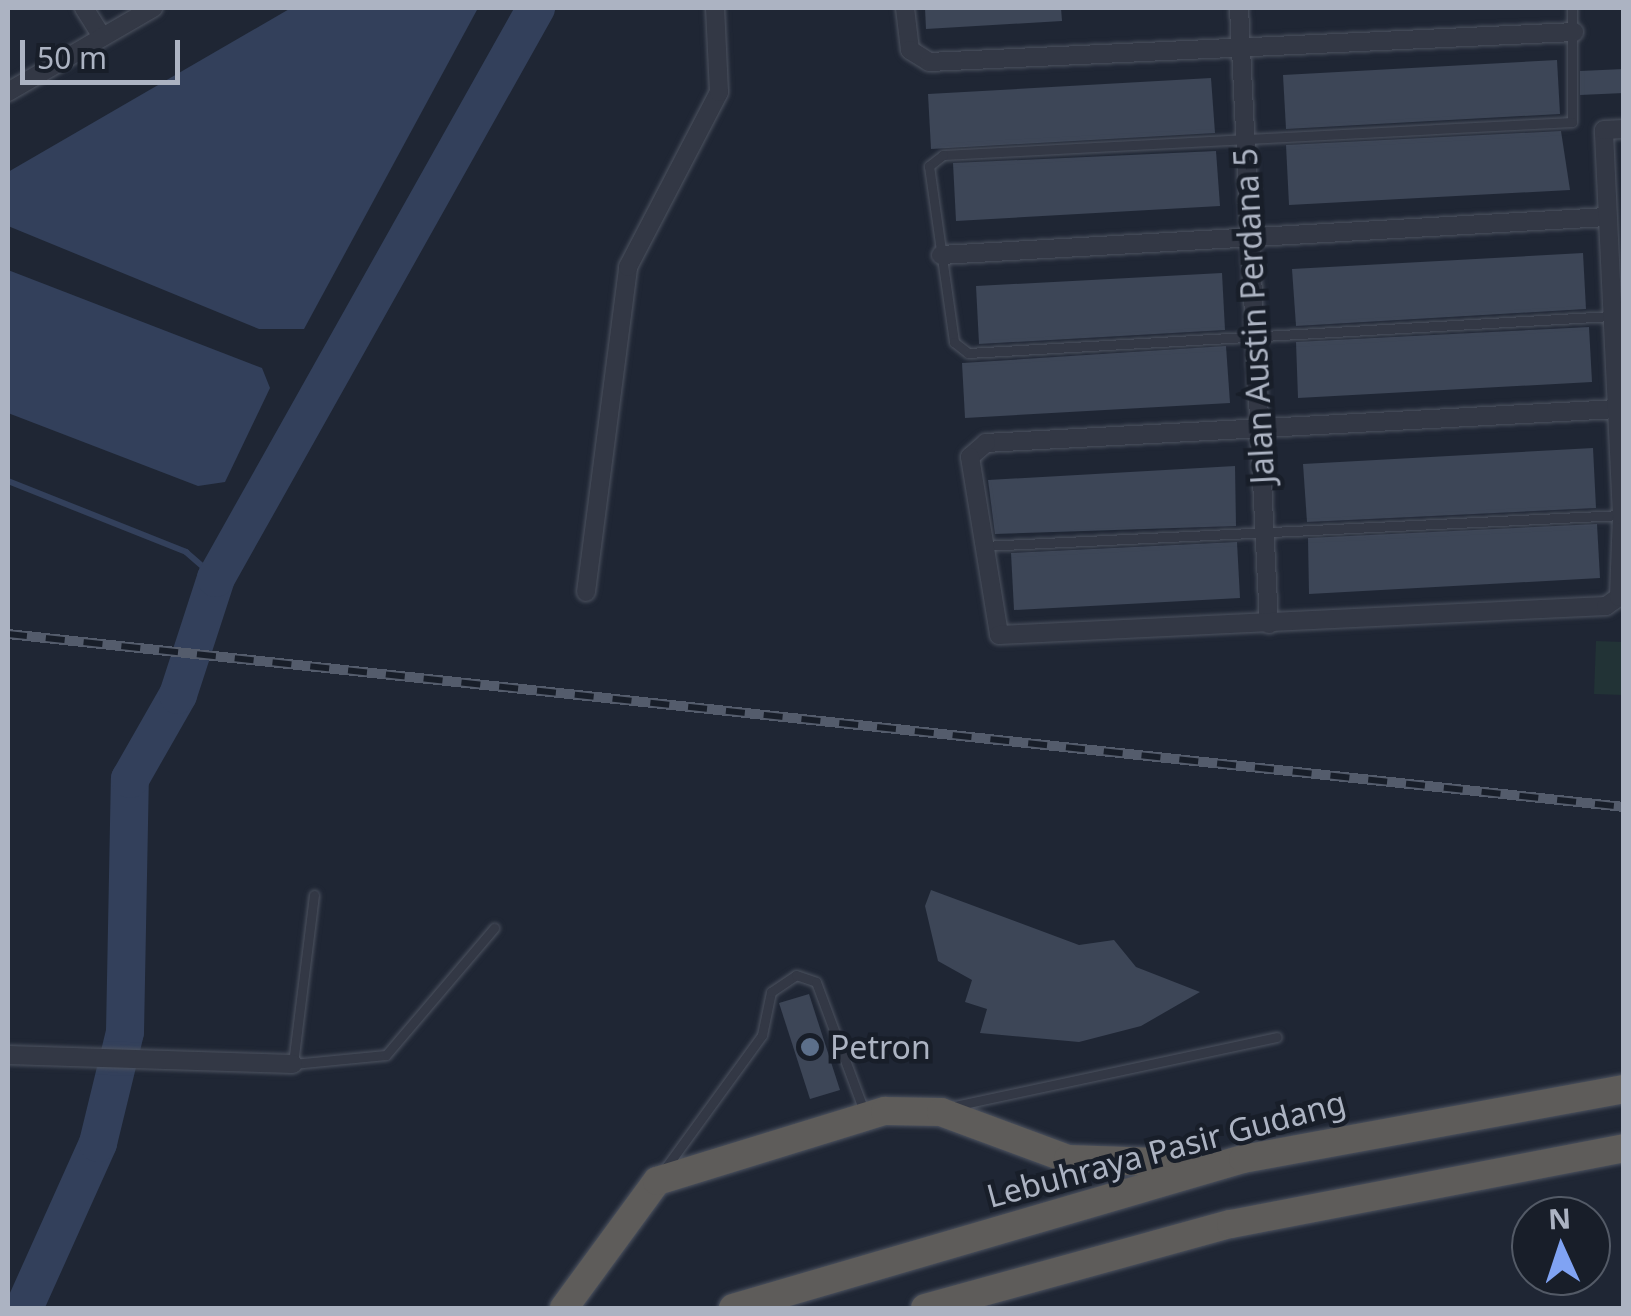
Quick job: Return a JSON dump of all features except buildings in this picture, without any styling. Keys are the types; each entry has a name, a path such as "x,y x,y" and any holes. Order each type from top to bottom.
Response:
{"highway":[{"name":"Lebuhraya Pasir Gudang","path":"734,1308 1243,1159 1624,1088"},
{"path":"564,1308 653,1185 866,1117 932,1110 1068,1159 1243,1159"},
{"path":"926,1308 1267,1216 1624,1148"}],"street":[{"path":"84,8 102,38"},
{"path":"8,92 153,8"},
{"path":"586,592 628,267 719,92 715,8"},
{"path":"905,8 910,50 929,62 1240,44 1574,32"},
{"name":"Jalan Austin Perdana 5","path":"1238,8 1269,624"},
{"path":"1620,415 986,443 970,456 983,546 1004,640 1606,606 1623,580 1623,515 1620,415 1612,222 1604,130 1624,129"},
{"path":"941,255 1250,236 1612,222"},
{"path":"8,1055 293,1064"}],"lane":[{"path":"1572,8 1572,122 943,155 928,166 954,342 968,353 1616,321"},
{"path":"983,546 1623,515"},
{"path":"314,895 293,1064 386,1055 494,928"},
{"path":"653,1185 762,1034 772,992 796,975 816,982 866,1117"},
{"path":"932,1110 1277,1037"}],"shaded area":[{"path":"1596,641 1623,642 1623,695 1594,694"}],"water":[{"path":"291,8 478,8 304,329 259,329 8,226 8,172"},
{"path":"8,270 262,368 270,388 225,482 198,486 8,413"}],"waterway":[{"path":"24,1308 98,1143 125,1032 130,779 178,695 216,578 536,8"},
{"path":"8,481 186,552 216,578"}],"railway":[{"path":"8,634 1624,807"}],"place":[{"name":"Petron","path":"810,1047"}]}
